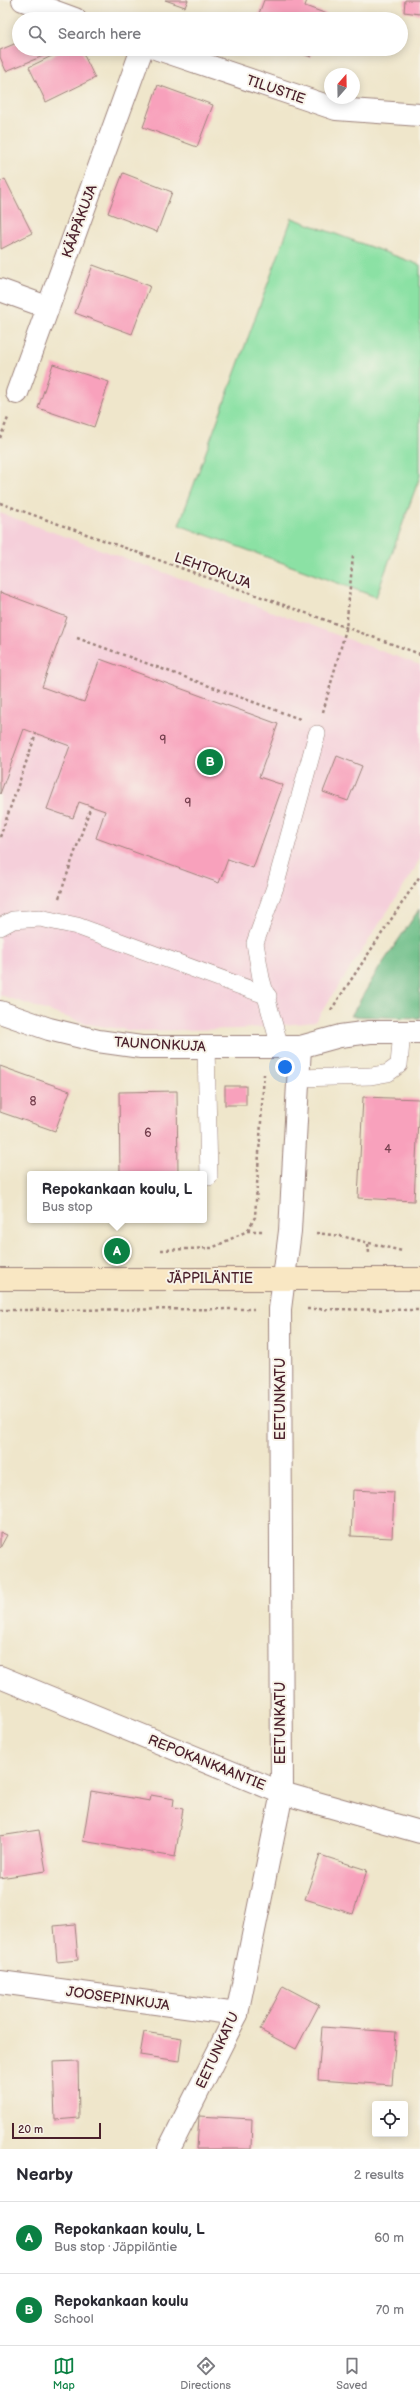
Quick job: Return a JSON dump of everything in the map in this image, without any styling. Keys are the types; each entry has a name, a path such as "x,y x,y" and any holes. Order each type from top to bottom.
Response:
{"main road":[{"name":"JÄPPILÄNTIE","path":"0,1279 420,1279"}],"street":[{"path":"23,0 56,12"},
{"name":"KÄÄPÄKUJA","path":"17,393 139,56"},
{"name":"TILUSTIE","path":"179,56 336,109 420,115"},
{"path":"0,290 47,307"},
{"name":"TAUNONKUJA","path":"0,1012 50,1029 98,1041 142,1047 282,1047 370,1032 411,1032"},
{"path":"282,1047 298,1078 286,1278"},
{"name":"EETUNKATU","path":"169,2149 237,2014 282,1792 280,1309 286,1278"},
{"name":"REPOKANKAANTIE","path":"0,1677 282,1792 420,1832"},
{"name":"JOOSEPINKUJA","path":"0,1982 237,2014"}],"lane":[{"path":"282,1047 268,996 261,978 255,943 275,887 318,730"},
{"path":"0,927 13,920 40,918 77,926 268,996"},
{"path":"298,1078 371,1076 388,1073 399,1065 411,1032"},
{"path":"206,1047 209,1176"}],"path":[{"name":"LEHTOKUJA","path":"0,503 346,629 420,654"},
{"path":"76,638 318,730 346,629 353,556"},
{"path":"0,837 36,734"},
{"path":"51,920 91,806"},
{"path":"330,1012 420,876"},
{"path":"247,1231 255,1217 282,1047"},
{"path":"155,1250 212,1248 247,1231 290,1230 341,1236 368,1244 408,1251"},
{"path":"0,1310 420,1310"}],"shaded area":[{"path":"0,513 420,665 420,858 412,874 315,1022 241,1029 134,1031 87,1024 0,995"}],"green space":[{"path":"292,218 420,265 420,476 376,597 179,525"},
{"path":"420,908 420,1018 351,1016 376,973"}],"building":[{"path":"165,0 188,0 185,7"},
{"path":"264,0 307,0 305,6 322,12 260,12"},
{"path":"405,0 420,0 420,14 404,12"},
{"path":"12,45 12,56 43,56 6,71 0,57 0,50"},
{"path":"52,56 84,56 95,78 46,102 29,67"},
{"path":"158,85 213,105 197,147 143,127"},
{"path":"123,173 172,192 157,232 108,213"},
{"path":"5,179 32,233 1,249 0,182"},
{"path":"93,265 150,286 132,334 75,313"},
{"path":"53,364 109,382 94,427 38,408"},
{"path":"0,592 67,617 42,687 84,702 100,659 278,724 259,777 283,785 253,868 228,859 219,883 96,838 105,811 79,802 73,818 47,809 70,746 24,729 0,794"},
{"path":"337,756 362,766 348,801 323,792"},
{"path":"0,1066 70,1091 55,1131 0,1112"},
{"path":"225,1086 246,1086 246,1105 225,1105"},
{"path":"177,1091 178,1171 120,1171 119,1092"},
{"path":"363,1097 419,1099 414,1201 358,1198"},
{"path":"353,1490 394,1492 392,1538 351,1536"},
{"path":"0,1532 7,1535 0,1548"},
{"path":"91,1791 150,1801 151,1795 174,1799 173,1807 183,1809 175,1857 83,1841"},
{"path":"39,1830 46,1871 0,1878 0,1836"},
{"path":"320,1855 367,1870 353,1914 305,1899"},
{"path":"75,1924 78,1960 57,1962 54,1926"},
{"path":"283,1986 319,2005 296,2049 260,2030"},
{"path":"322,2027 396,2032 392,2085 318,2080"},
{"path":"144,2032 182,2038 179,2061 140,2055"},
{"path":"78,2061 79,2118 55,2120 53,2062"},
{"path":"199,2116 252,2119 251,2149 197,2149"}],"place":[{"name":"Repokankaan koulu","path":"210,762"},
{"name":"Repokankaan koulu, L","path":"117,1251"}]}
